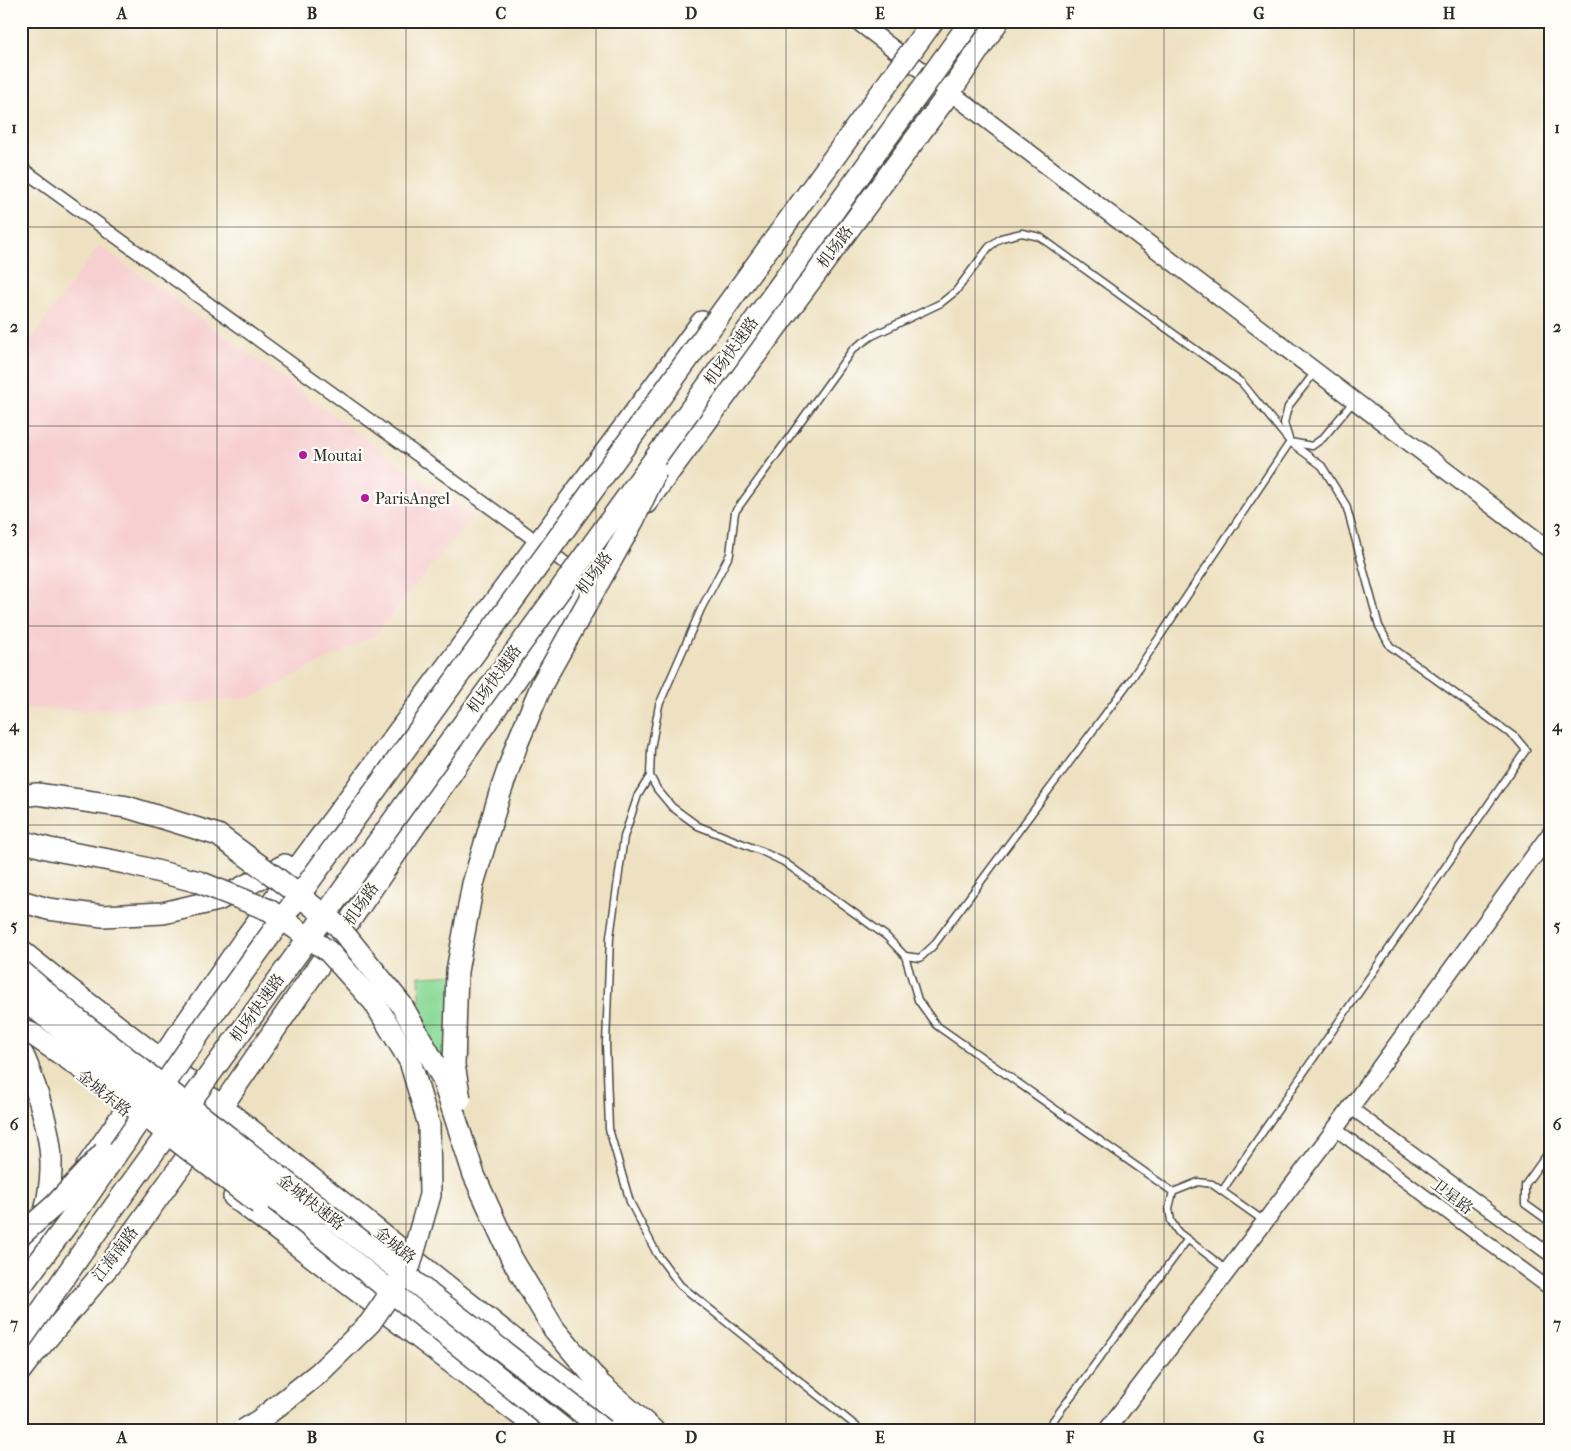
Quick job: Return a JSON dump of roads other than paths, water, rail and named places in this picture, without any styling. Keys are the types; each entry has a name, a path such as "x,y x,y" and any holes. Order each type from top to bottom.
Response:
{"main road":[{"path":"29,1236 126,1111 244,940 314,844 923,21"},
{"name":"机场快速路","path":"21,1286 82,1204 208,1021 933,21"},
{"name":"机场快速路","path":"21,1340 104,1221 971,21"},
{"name":"机场路","path":"203,1133 522,672 950,92 998,21"},
{"path":"474,1175 454,1065 457,971 473,884 511,760 543,682 633,521 676,428"},
{"path":"21,796 37,794 126,807 218,835 338,926 400,1004 442,1077 474,1175 512,1259 554,1329 600,1384 653,1430"},
{"path":"21,841 50,849 125,863 199,882 269,910 328,951 374,1002 410,1061 429,1125 430,1195 410,1265 364,1329 319,1373 261,1419 244,1430"},
{"path":"21,901 48,909 102,916 163,914 218,900 284,866 314,844"},
{"path":"21,951 161,1060"},
{"name":"金城快速路","path":"21,971 77,1019 604,1430"},
{"name":"金城快速路","path":"21,997 552,1426"},
{"path":"29,1236 106,1150 208,1021"},
{"path":"21,1028 93,1076 220,1176 552,1426"},
{"name":"金城东路","path":"21,1028 185,1160"},
{"path":"21,1052 41,1105 49,1136 52,1167 46,1208 29,1236 21,1260"},
{"name":"金城路","path":"161,1060 628,1430"},
{"name":"江海南路","path":"21,1370 108,1267 203,1133"},
{"path":"185,1160 552,1426"}],"street":[{"path":"857,21 1550,550"},
{"path":"21,168 588,581"},
{"path":"1107,1430 1351,1108 1550,834"},
{"name":"卫星路","path":"1351,1108 1550,1255"},
{"name":"卫星路","path":"1335,1129 1550,1288"}],"lane":[{"path":"862,1430 680,1285 657,1254 630,1202 609,1129 606,1044 610,937 624,837 638,795 650,776 651,749 659,705 701,609 730,554 735,512 853,349 872,336 942,303 956,291 989,247 1001,238 1022,233 1040,237 1242,383 1290,442 1322,466 1346,505 1379,626 1390,646 1516,738 1526,750 1222,1191"},
{"path":"1290,442 1284,423 1288,408 1316,371"},
{"path":"1290,442 1312,446 1323,438 1354,401"},
{"path":"905,956 920,958 933,946 1132,678 1290,442"},
{"path":"650,776 657,789 672,807 698,826 762,851 784,862 886,936 905,956 918,1000 936,1025 1173,1192"},
{"path":"1550,1150 1525,1184 1525,1204 1550,1222"},
{"path":"1173,1192 1198,1182 1212,1184 1265,1222"},
{"path":"1173,1192 1169,1208 1171,1221 1178,1232 1228,1270"},
{"path":"1046,1430 1188,1240"}],"place":[{"name":"Moutai","path":"303,455"},
{"name":"ParisAngel","path":"365,498"}]}
